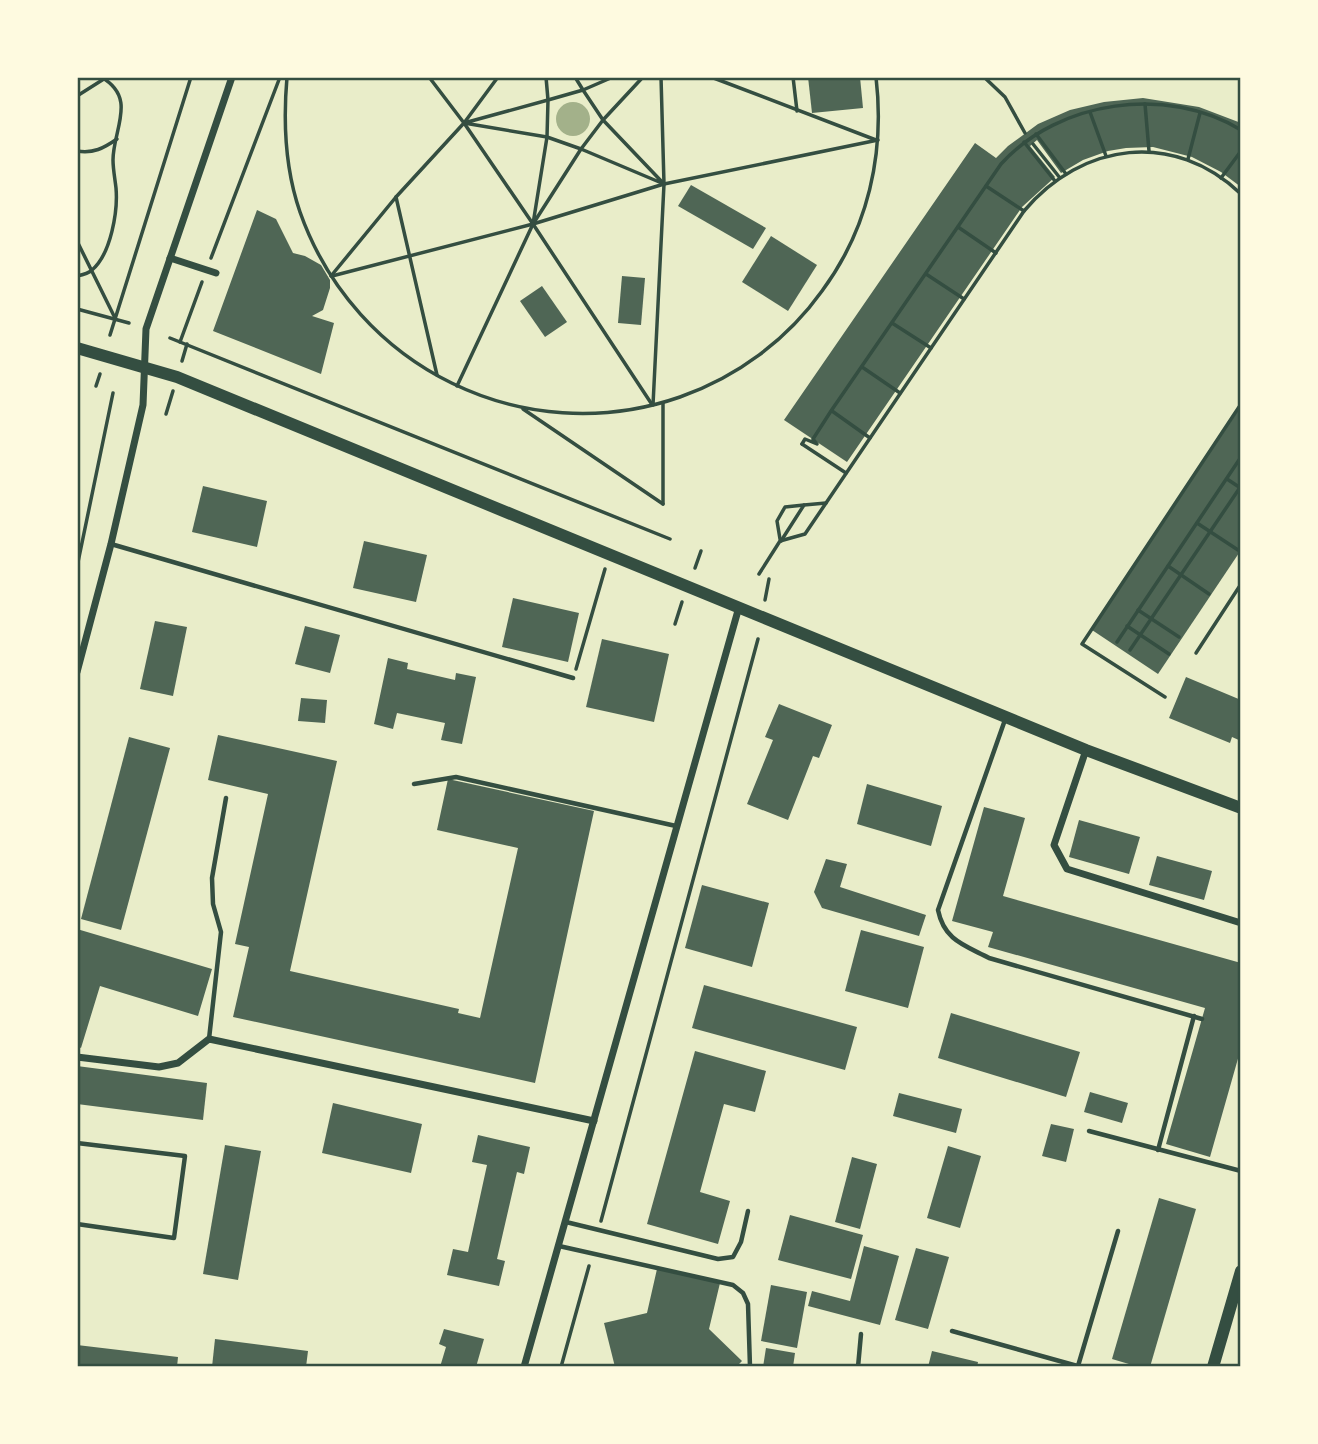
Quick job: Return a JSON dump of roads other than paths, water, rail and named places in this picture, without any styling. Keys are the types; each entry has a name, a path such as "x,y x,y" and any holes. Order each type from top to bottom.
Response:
{"main road":[{"path":"77,348 190,383 1086,750 1241,808"},
{"path":"1213,1367 1241,1271"}],"street":[{"path":"77,672 111,544 143,405 146,329 232,77"},
{"path":"170,258 216,273"},
{"path":"524,1367 739,607"},
{"path":"1086,750 1054,845 1067,869 1241,923"},
{"path":"77,1057 159,1067 178,1063 209,1039 594,1121"}],"lane":[{"path":"111,544 573,678"},
{"path":"1006,717 938,910 946,932 964,946 989,958 1202,1018"},
{"path":"414,784 456,777 677,827"},
{"path":"209,1039 221,932 213,904 212,878 226,798"},
{"path":"1158,1150 1194,1016"},
{"path":"1089,1131 1241,1171"},
{"path":"77,1143 185,1156 174,1238 77,1224"},
{"path":"565,1222 718,1259 733,1258 741,1242 748,1211"},
{"path":"952,1331 1080,1366 1118,1231"},
{"path":"558,1246 733,1285 743,1293 748,1304 750,1367"},
{"path":"858,1367 861,1334"}]}
